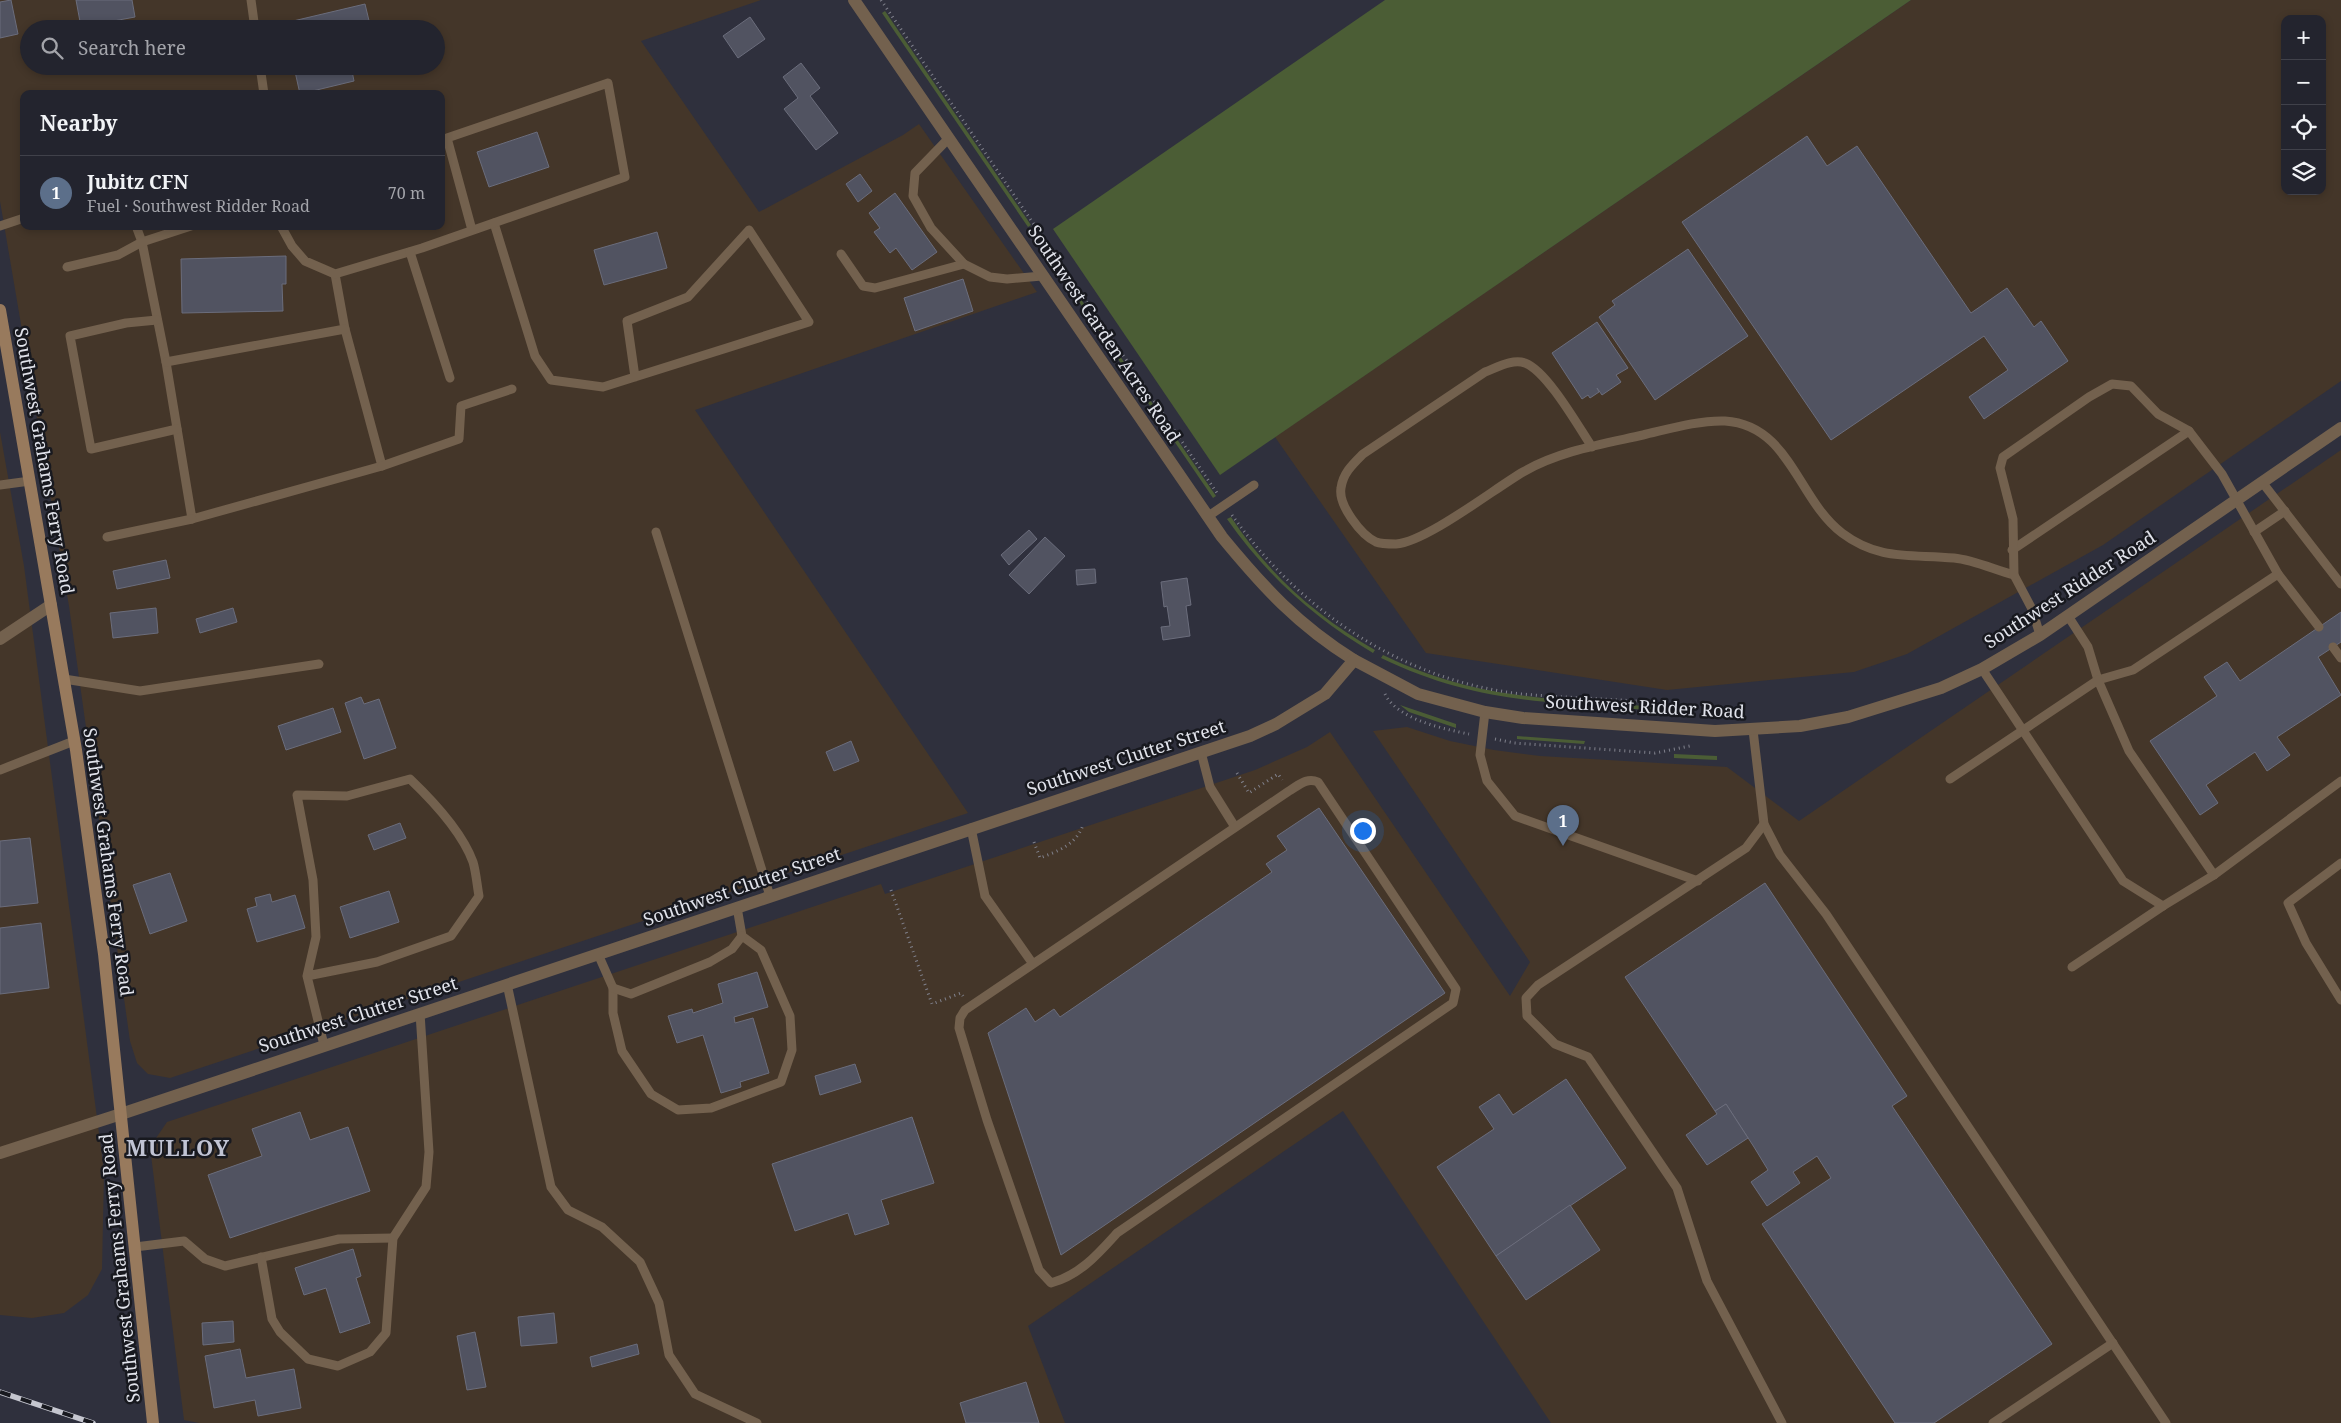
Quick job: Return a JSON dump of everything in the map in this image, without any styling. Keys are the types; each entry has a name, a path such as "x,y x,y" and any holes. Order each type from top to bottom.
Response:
{"main road":[{"name":"Southwest Grahams Ferry Road","path":"0,310 5,364 30,481 64,679 104,954 153,1423"}],"street":[{"name":"Southwest Garden Acres Road","path":"854,0 1207,516 1262,586 1301,623 1354,660"},
{"name":"Southwest Ridder Road","path":"1354,660 1418,694 1485,712 1542,720 1685,730 1753,730 1820,723 1872,711 1920,696 1982,669 2040,635 2341,428"},
{"path":"0,639 51,604"},
{"name":"Southwest Clutter Street","path":"0,1153 1250,736 1303,709 1325,694 1354,660"}],"lane":[{"path":"251,0 253,20"},
{"path":"261,75 263,90"},
{"path":"283,230 292,246 305,261 335,274 410,252 625,177 608,83 447,138 472,230"},
{"path":"948,138 915,172 913,196 931,228 964,264 990,277 1007,279 1042,276"},
{"path":"0,226 20,219"},
{"path":"494,223 535,356 551,380 602,387 635,377 809,322 749,230 688,297 627,321 635,377"},
{"path":"138,230 142,242 166,362 192,519"},
{"path":"67,267 118,255 142,242 179,230"},
{"path":"410,252 450,378"},
{"path":"840,254 863,286 875,288 964,264"},
{"path":"335,274 346,329 382,466"},
{"path":"157,320 126,323 70,336 91,449 177,430"},
{"path":"166,362 346,329"},
{"path":"1592,447 1541,372 1524,362 1506,364 1485,372 1363,454 1347,471 1340,490 1346,510 1360,530 1376,542 1398,544 1424,535 1525,470 1555,457 1679,426 1725,421 1755,427 1782,451 1817,506 1840,532 1866,549 1898,556 1956,558 2014,576"},
{"path":"2040,635 2032,609 2014,576 2012,550 2013,518 2000,468 2003,457 2088,396 2112,384 2131,386 2158,414 2189,431 2222,474 2278,574 2319,627"},
{"path":"107,537 192,519 382,466 459,439 461,406 512,390"},
{"path":"2012,550 2189,431"},
{"path":"0,485 30,481"},
{"path":"2262,482 2341,584"},
{"path":"1207,516 1254,485"},
{"path":"2254,532 2285,511"},
{"path":"656,532 770,896"},
{"path":"1950,779 2098,680 2133,670 2278,574"},
{"path":"2068,616 2088,647 2098,680 2129,751 2214,875"},
{"path":"2333,647 2341,658"},
{"path":"64,679 140,691 319,664"},
{"path":"1982,669 2021,731 2123,881 2163,906"},
{"path":"1485,712 1480,755 1486,781 1515,816 1698,880"},
{"path":"1753,730 1764,824 1780,855 1826,914 2166,1423"},
{"path":"0,770 74,741"},
{"path":"1201,752 1210,787 1235,827"},
{"path":"307,976 377,962 451,936 479,896 473,861 455,831 430,798 410,778 347,796 297,795 313,880 316,937 307,976 324,1045"},
{"path":"1312,780 1318,782 1456,989 1456,996 1452,1003 1117,1233 1090,1263 1062,1280 1051,1283 1039,1270 986,1120 958,1028 960,1018 971,1006 1235,827 1304,781 1312,780"},
{"path":"2072,968 2163,906 2214,875 2341,781"},
{"path":"1764,824 1746,848 1538,985 1526,998 1527,1016 1555,1044 1588,1057 1678,1188 1707,1282 1782,1423"},
{"path":"971,828 985,896 1033,964"},
{"path":"2341,863 2288,903 2306,943 2341,1000"},
{"path":"598,954 613,988 613,1013 622,1051 651,1094 678,1110 711,1108 781,1082 792,1050 790,1016 761,950 742,936 737,907"},
{"path":"613,988 630,994 710,962 732,949 742,936"},
{"path":"507,984 551,1188 568,1210 602,1227 640,1262 659,1303 669,1356 695,1394 757,1423"},
{"path":"261,1257 272,1319 280,1332 308,1359 338,1366 370,1352 386,1333 393,1238 426,1187 429,1152 420,1013"},
{"path":"135,1247 184,1242 205,1259 225,1266 339,1239 393,1238"},
{"path":"1993,1423 2113,1343"}],"path":[{"path":"881,0 1225,504 1258,550 1305,598 1381,651 1442,676 1501,691 1656,703 1696,714"},
{"path":"1238,773 1249,793 1278,774 1289,791"},
{"path":"1034,842 1040,858 1070,844 1080,833 1084,825"},
{"path":"891,890 932,1004 961,992 971,1006"}],"shaded area":[{"path":"0,0 761,0 641,41 759,212 903,135 919,124 1037,292 695,410 968,813 170,1078 148,1074 137,1063 130,1041 69,606 0,201"},
{"path":"1911,0 2341,0 2341,381 2103,545 1907,654 1854,672 1667,690 1426,653 1275,437"},
{"path":"0,432 24,566 104,1171 102,1269 88,1295 64,1313 32,1318 0,1315"},
{"path":"2341,450 2341,1423 1551,1423 1343,1111 1028,1326 1065,1423 199,1423 184,1420 150,1147 167,1122 881,884 885,894 1255,770 1307,747 1330,732 1510,996 1530,962 1373,731 1407,727 1450,741 1494,750 1540,756 1727,767 1799,821"}],"green space":[{"path":"1385,0 1911,0 1220,475 1053,229"},
{"path":"885,11 1031,225 1028,227 882,13"},
{"path":"1039,238 1216,496 1213,498 1036,239"},
{"path":"1231,517 1245,538 1277,575 1313,608 1353,637 1375,650 1373,653 1351,640 1311,610 1275,577 1242,540 1227,519"},
{"path":"1383,655 1441,678 1496,692 1613,704 1612,707 1494,695 1439,681 1411,671 1381,658"},
{"path":"1617,704 1659,707 1668,711 1617,708"},
{"path":"1400,705 1456,724 1456,728 1409,712"},
{"path":"1517,736 1585,741 1584,744 1517,739"},
{"path":"1674,754 1717,756 1717,760 1674,758"}],"building":[{"path":"11,0 18,34 0,38 0,2"},
{"path":"76,0 132,0 135,17 119,20 80,20"},
{"path":"365,4 369,20 297,20"},
{"path":"750,17 765,39 738,58 723,36"},
{"path":"801,63 820,88 810,96 838,133 816,150 784,109 798,98 783,77"},
{"path":"296,75 353,75 354,81 317,90 299,90"},
{"path":"537,132 549,167 489,187 477,152"},
{"path":"1807,136 1827,166 1857,146 1971,313 2007,288 2034,327 2041,321 2068,361 1984,419 1969,397 2008,370 1984,336 1831,440 1682,222"},
{"path":"860,174 872,191 858,202 846,184"},
{"path":"895,193 937,252 912,270 896,248 890,253 874,232 880,228 869,213"},
{"path":"657,232 667,268 604,285 594,250"},
{"path":"1688,249 1748,336 1655,400 1599,317 1615,305 1612,301"},
{"path":"286,256 286,284 282,284 283,311 182,313 181,259"},
{"path":"963,279 973,311 915,331 904,298"},
{"path":"1597,322 1628,368 1616,375 1621,382 1602,395 1597,388 1599,392 1590,398 1588,395 1582,399 1552,353"},
{"path":"1029,530 1037,539 1009,565 1001,555"},
{"path":"1045,537 1065,556 1029,594 1009,575"},
{"path":"166,560 170,578 117,589 113,571"},
{"path":"1095,569 1096,583 1077,585 1076,570"},
{"path":"1187,578 1191,605 1186,606 1190,636 1163,640 1161,627 1170,626 1167,606 1164,607 1161,582"},
{"path":"156,608 158,633 113,638 110,613"},
{"path":"233,608 237,622 200,633 196,619"},
{"path":"2341,612 2341,642 2318,657 2341,695 2277,737 2290,755 2267,771 2255,752 2206,785 2218,803 2200,815 2150,741 2217,696 2204,677 2227,662 2240,681"},
{"path":"361,697 364,704 379,699 396,748 364,759 345,703"},
{"path":"333,708 341,732 286,750 278,726"},
{"path":"851,741 859,761 834,771 826,752"},
{"path":"1319,808 1445,993 1061,1255 988,1033 1026,1008 1035,1022 1054,1009 1060,1017 1272,872 1266,864 1287,850 1277,836"},
{"path":"400,823 406,838 374,850 368,835"},
{"path":"30,838 38,903 0,907 0,841"},
{"path":"170,873 187,921 150,934 133,885"},
{"path":"1765,883 1907,1096 1892,1106 2052,1344 1934,1423 1895,1423 1762,1224 1831,1178 1817,1156 1793,1172 1800,1183 1767,1206 1751,1182 1768,1170 1754,1147 1726,1104 1715,1111 1625,977"},
{"path":"389,891 399,922 350,938 340,907"},
{"path":"270,894 272,902 295,895 305,928 257,942 247,909 257,906 255,898"},
{"path":"41,923 49,988 0,994 0,928"},
{"path":"757,972 768,1007 734,1017 735,1023 753,1018 769,1073 740,1082 741,1087 721,1093 703,1035 677,1043 668,1016 692,1009 693,1013 723,1003 718,984"},
{"path":"855,1064 861,1082 820,1095 815,1076"},
{"path":"1566,1079 1626,1168 1496,1256 1437,1167 1494,1129 1479,1107 1499,1094 1513,1115"},
{"path":"1726,1104 1748,1138 1707,1165 1686,1135 1717,1114 1715,1111"},
{"path":"300,1112 310,1140 348,1127 370,1191 230,1238 208,1175 262,1156 252,1129"},
{"path":"912,1117 934,1183 881,1200 889,1224 855,1235 848,1213 795,1231 772,1164"},
{"path":"1570,1205 1600,1250 1526,1300 1496,1256"},
{"path":"353,1249 361,1276 356,1278 370,1323 340,1333 326,1288 304,1295 295,1268"},
{"path":"554,1313 557,1343 521,1346 518,1317"},
{"path":"233,1321 234,1342 203,1345 202,1323"},
{"path":"475,1332 486,1387 467,1390 457,1336"},
{"path":"637,1344 639,1354 592,1367 590,1357"},
{"path":"240,1349 246,1378 294,1369 301,1408 258,1416 255,1400 214,1408 205,1356"},
{"path":"1026,1382 1039,1423 966,1423 960,1403"}],"railway":[{"path":"0,1392 93,1423"}],"place":[{"name":"Jubitz CFN","path":"1563,846"}],"district":[{"name":"MULLOY","path":"178,1148"}]}
